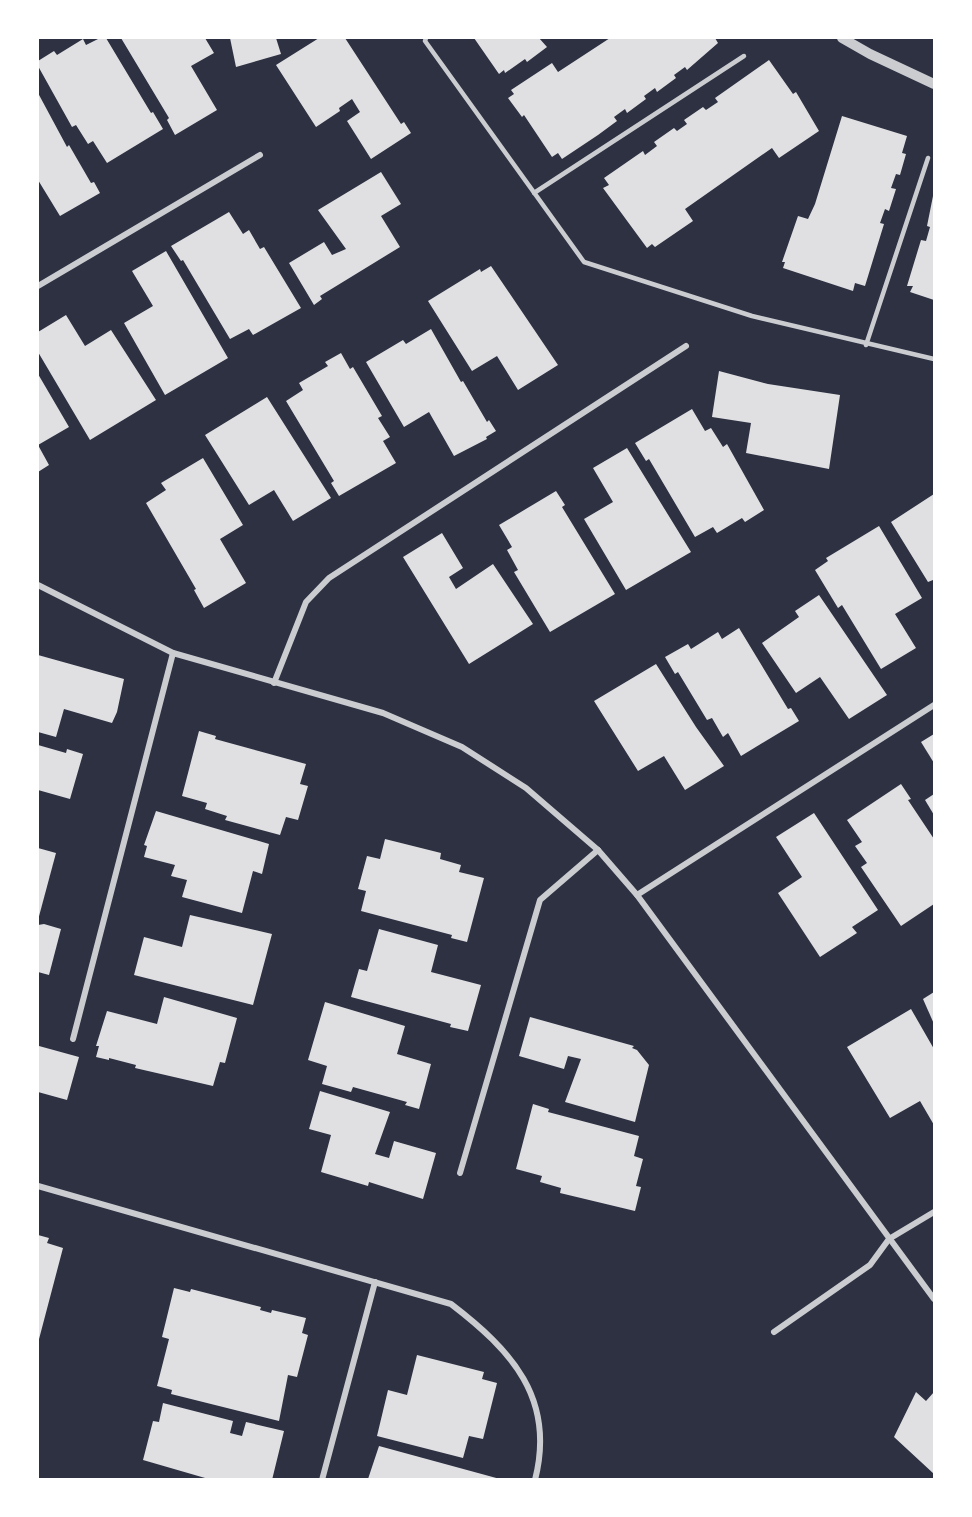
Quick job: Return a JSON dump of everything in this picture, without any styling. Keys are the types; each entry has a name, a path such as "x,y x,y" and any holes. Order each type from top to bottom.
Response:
{"street":[{"path":"842,38 934,84"},
{"path":"38,286 260,155"},
{"path":"274,683 306,602 329,578 686,346"},
{"path":"38,585 173,653 383,713 462,747 526,788 598,850 637,895 934,1299"},
{"path":"73,1039 173,653"},
{"path":"637,895 934,705"},
{"path":"460,1173 540,900 598,850"},
{"path":"38,1186 451,1304 489,1333 517,1365 535,1400 541,1455 535,1479"},
{"path":"774,1332 870,1265 889,1239 934,1212"},
{"path":"322,1479 375,1282"}],"lane":[{"path":"426,38 425,42 584,262 752,316 866,345 934,359"},
{"path":"534,193 744,56"},
{"path":"866,345 928,158"}],"building":[{"path":"100,38 106,38 163,129 107,163 93,141 88,144 76,125 72,127 38,66 38,61 54,51 57,55 83,39 86,45"},
{"path":"121,38 205,38 214,53 191,66 217,110 175,135 167,120 169,118"},
{"path":"230,38 276,38 281,54 236,67"},
{"path":"319,38 345,38 401,124 404,122 411,133 371,159 347,121 360,112 352,99 339,108 340,111 316,127 276,65"},
{"path":"474,38 539,38 547,47 527,62 525,59 505,73 504,70 499,74"},
{"path":"610,38 715,38 718,43 687,70 685,67 674,75 676,78 657,92 655,88 644,96 646,99 627,113 625,109 614,117 617,121 598,135 562,159 558,153 552,157 524,115 522,117 508,98 514,94 511,90 552,63 558,72"},
{"path":"769,60 793,94 796,92 819,131 779,158 772,148 685,209 693,221 655,247 652,244 647,248 603,188 609,185 604,178 643,151 645,155 657,146 654,142 674,128 677,131 687,124 684,120 703,107 706,110 718,102 715,98"},
{"path":"38,93 67,147 69,145 91,183 94,182 100,193 60,216 38,180"},
{"path":"842,116 907,136 902,153 906,154 900,175 896,174 891,188 896,189 889,211 885,209 880,223 884,224 865,286 855,283 853,291 783,268 785,262 782,262 798,216 808,219 815,204"},
{"path":"381,172 401,204 381,216 400,247 320,296 322,299 314,305 289,263 324,242 332,255 346,249 318,210"},
{"path":"934,191 934,300 910,292 913,286 907,286 921,240 926,241 930,227 927,226"},
{"path":"229,212 243,234 249,230 260,249 264,247 301,308 253,335 249,329 230,339 183,260 181,261 171,246"},
{"path":"166,251 228,358 165,395 124,323 153,306 132,271"},
{"path":"491,266 558,365 518,390 497,356 472,371 428,301 480,269 481,272"},
{"path":"66,315 85,346 111,330 156,400 90,440 38,352 38,332"},
{"path":"431,329 461,382 463,381 487,422 489,420 496,431 486,437 487,439 454,456 429,412 404,427 366,362 403,340 406,344"},
{"path":"341,353 350,369 353,367 382,416 378,418 390,437 383,441 396,463 339,496 331,483 334,481 286,401 303,390 299,383 328,366 325,362"},
{"path":"719,371 768,384 840,395 829,469 746,453 751,423 712,417"},
{"path":"38,374 69,427 38,445"},
{"path":"267,397 331,498 293,521 274,490 249,505 205,435"},
{"path":"692,409 705,431 711,428 723,447 727,444 764,510 745,522 742,518 717,533 713,527 695,537 649,459 646,461 635,443"},
{"path":"38,445 49,465 38,472"},
{"path":"627,448 691,552 626,590 584,519 613,502 593,468"},
{"path":"203,458 243,525 220,539 246,583 204,608 194,590 196,589 146,503 166,490 161,483"},
{"path":"556,491 565,505 562,507 615,594 550,632 514,572 518,570 507,550 512,547 499,525"},
{"path":"934,494 934,582 933,580 928,582 891,522"},
{"path":"879,526 922,598 895,614 916,648 881,669 842,605 838,608 815,570 828,561 826,558"},
{"path":"442,533 463,568 449,577 456,589 493,564 533,624 469,664 403,557"},
{"path":"819,595 887,695 849,719 820,677 796,693 762,643 799,617 795,611"},
{"path":"739,628 788,709 791,708 799,721 741,756 728,733 723,737 712,718 707,720 678,672 675,674 665,657 688,644 691,649 718,632 722,639"},
{"path":"38,655 124,679 117,712 112,723 64,709 56,737 38,732"},
{"path":"656,664 724,766 685,790 664,756 638,771 594,701"},
{"path":"199,731 216,736 215,739 306,764 300,784 308,786 298,820 286,817 280,835 225,820 227,816 205,809 207,803 182,796"},
{"path":"934,734 934,763 921,742"},
{"path":"38,745 66,753 67,749 83,754 70,799 38,790"},
{"path":"901,784 911,799 908,800 934,839 934,904 901,926 861,867 867,863 855,846 862,842 847,820"},
{"path":"934,794 934,815 925,800"},
{"path":"156,811 269,844 262,874 253,871 242,913 182,897 187,880 171,876 175,865 144,857 147,846 144,845"},
{"path":"814,813 878,910 852,927 857,933 820,957 778,893 802,877 776,837"},
{"path":"385,839 441,853 440,859 461,865 459,872 484,878 467,942 451,938 452,935 361,911 366,891 358,889 367,856 380,859"},
{"path":"38,848 56,853 38,920"},
{"path":"190,915 272,934 253,1005 134,975 144,937 182,947"},
{"path":"44,924 61,929 49,975 38,972 38,925"},
{"path":"379,929 438,945 431,972 481,985 468,1031 450,1027 451,1024 351,997 359,969 367,971"},
{"path":"934,992 934,1024 923,999"},
{"path":"164,997 237,1018 225,1063 220,1062 213,1086 135,1068 136,1065 109,1058 109,1060 96,1057 99,1046 96,1046 107,1011 157,1024"},
{"path":"325,1002 405,1026 397,1054 431,1064 419,1109 405,1105 407,1102 353,1087 351,1092 322,1084 327,1066 308,1060"},
{"path":"911,1009 934,1049 934,1125 920,1101 890,1118 847,1047"},
{"path":"530,1017 634,1046 632,1048 637,1050 649,1065 635,1122 565,1102 581,1059 568,1056 564,1069 519,1056"},
{"path":"39,1046 79,1057 67,1100 38,1092"},
{"path":"320,1091 390,1112 375,1154 389,1158 394,1141 436,1153 423,1199 369,1182 368,1186 321,1172 331,1135 309,1129"},
{"path":"533,1104 549,1109 548,1112 639,1136 634,1156 643,1159 636,1186 641,1187 635,1211 560,1193 561,1188 540,1182 542,1176 516,1169"},
{"path":"38,1235 49,1238 47,1243 63,1248 38,1343"},
{"path":"174,1288 190,1292 191,1289 261,1307 260,1310 271,1313 272,1310 306,1318 302,1333 308,1335 297,1377 288,1375 279,1421 171,1394 172,1390 157,1386 169,1339 162,1337"},
{"path":"417,1355 484,1372 482,1379 497,1383 483,1439 469,1436 463,1458 377,1436 388,1390 407,1395"},
{"path":"916,1392 926,1401 934,1392 934,1474 894,1437"},
{"path":"163,1403 233,1421 230,1433 242,1436 246,1422 284,1431 272,1480 212,1480 143,1460 153,1421 159,1422"},
{"path":"379,1446 500,1479 500,1480 368,1479"}]}
